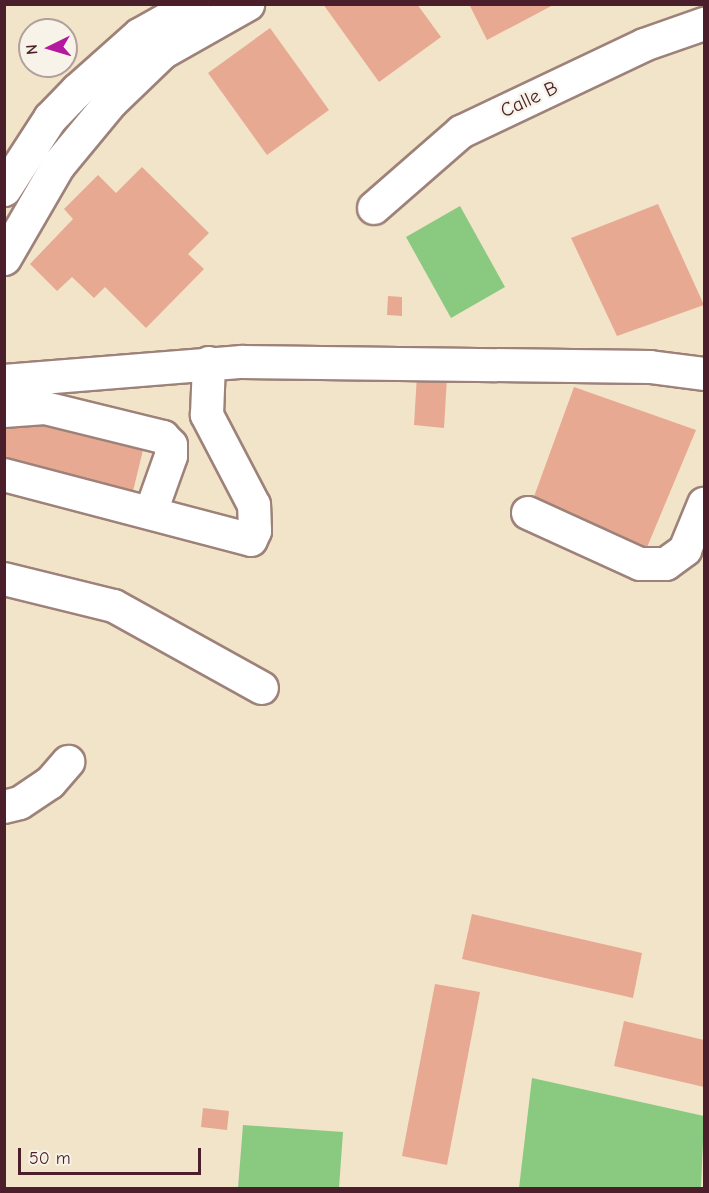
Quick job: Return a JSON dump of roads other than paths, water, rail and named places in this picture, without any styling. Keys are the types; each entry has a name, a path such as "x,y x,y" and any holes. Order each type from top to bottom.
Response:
{"main road":[{"path":"4,189 50,118 77,90 139,35 194,4"},
{"path":"4,258 58,165 88,124 162,52 247,4"}],"street":[{"name":"Calle B","path":"374,208 461,132 644,45 705,24"},
{"path":"4,476 254,538 254,505 207,416 209,363"},
{"path":"4,381 209,363 650,367 705,374"},
{"path":"4,411 45,408 163,437 171,446 171,456 151,512"},
{"path":"528,513 640,564 666,564 685,550 705,504"},
{"path":"4,579 114,606 262,688"},
{"path":"4,807 20,803 50,783 68,762"}]}
